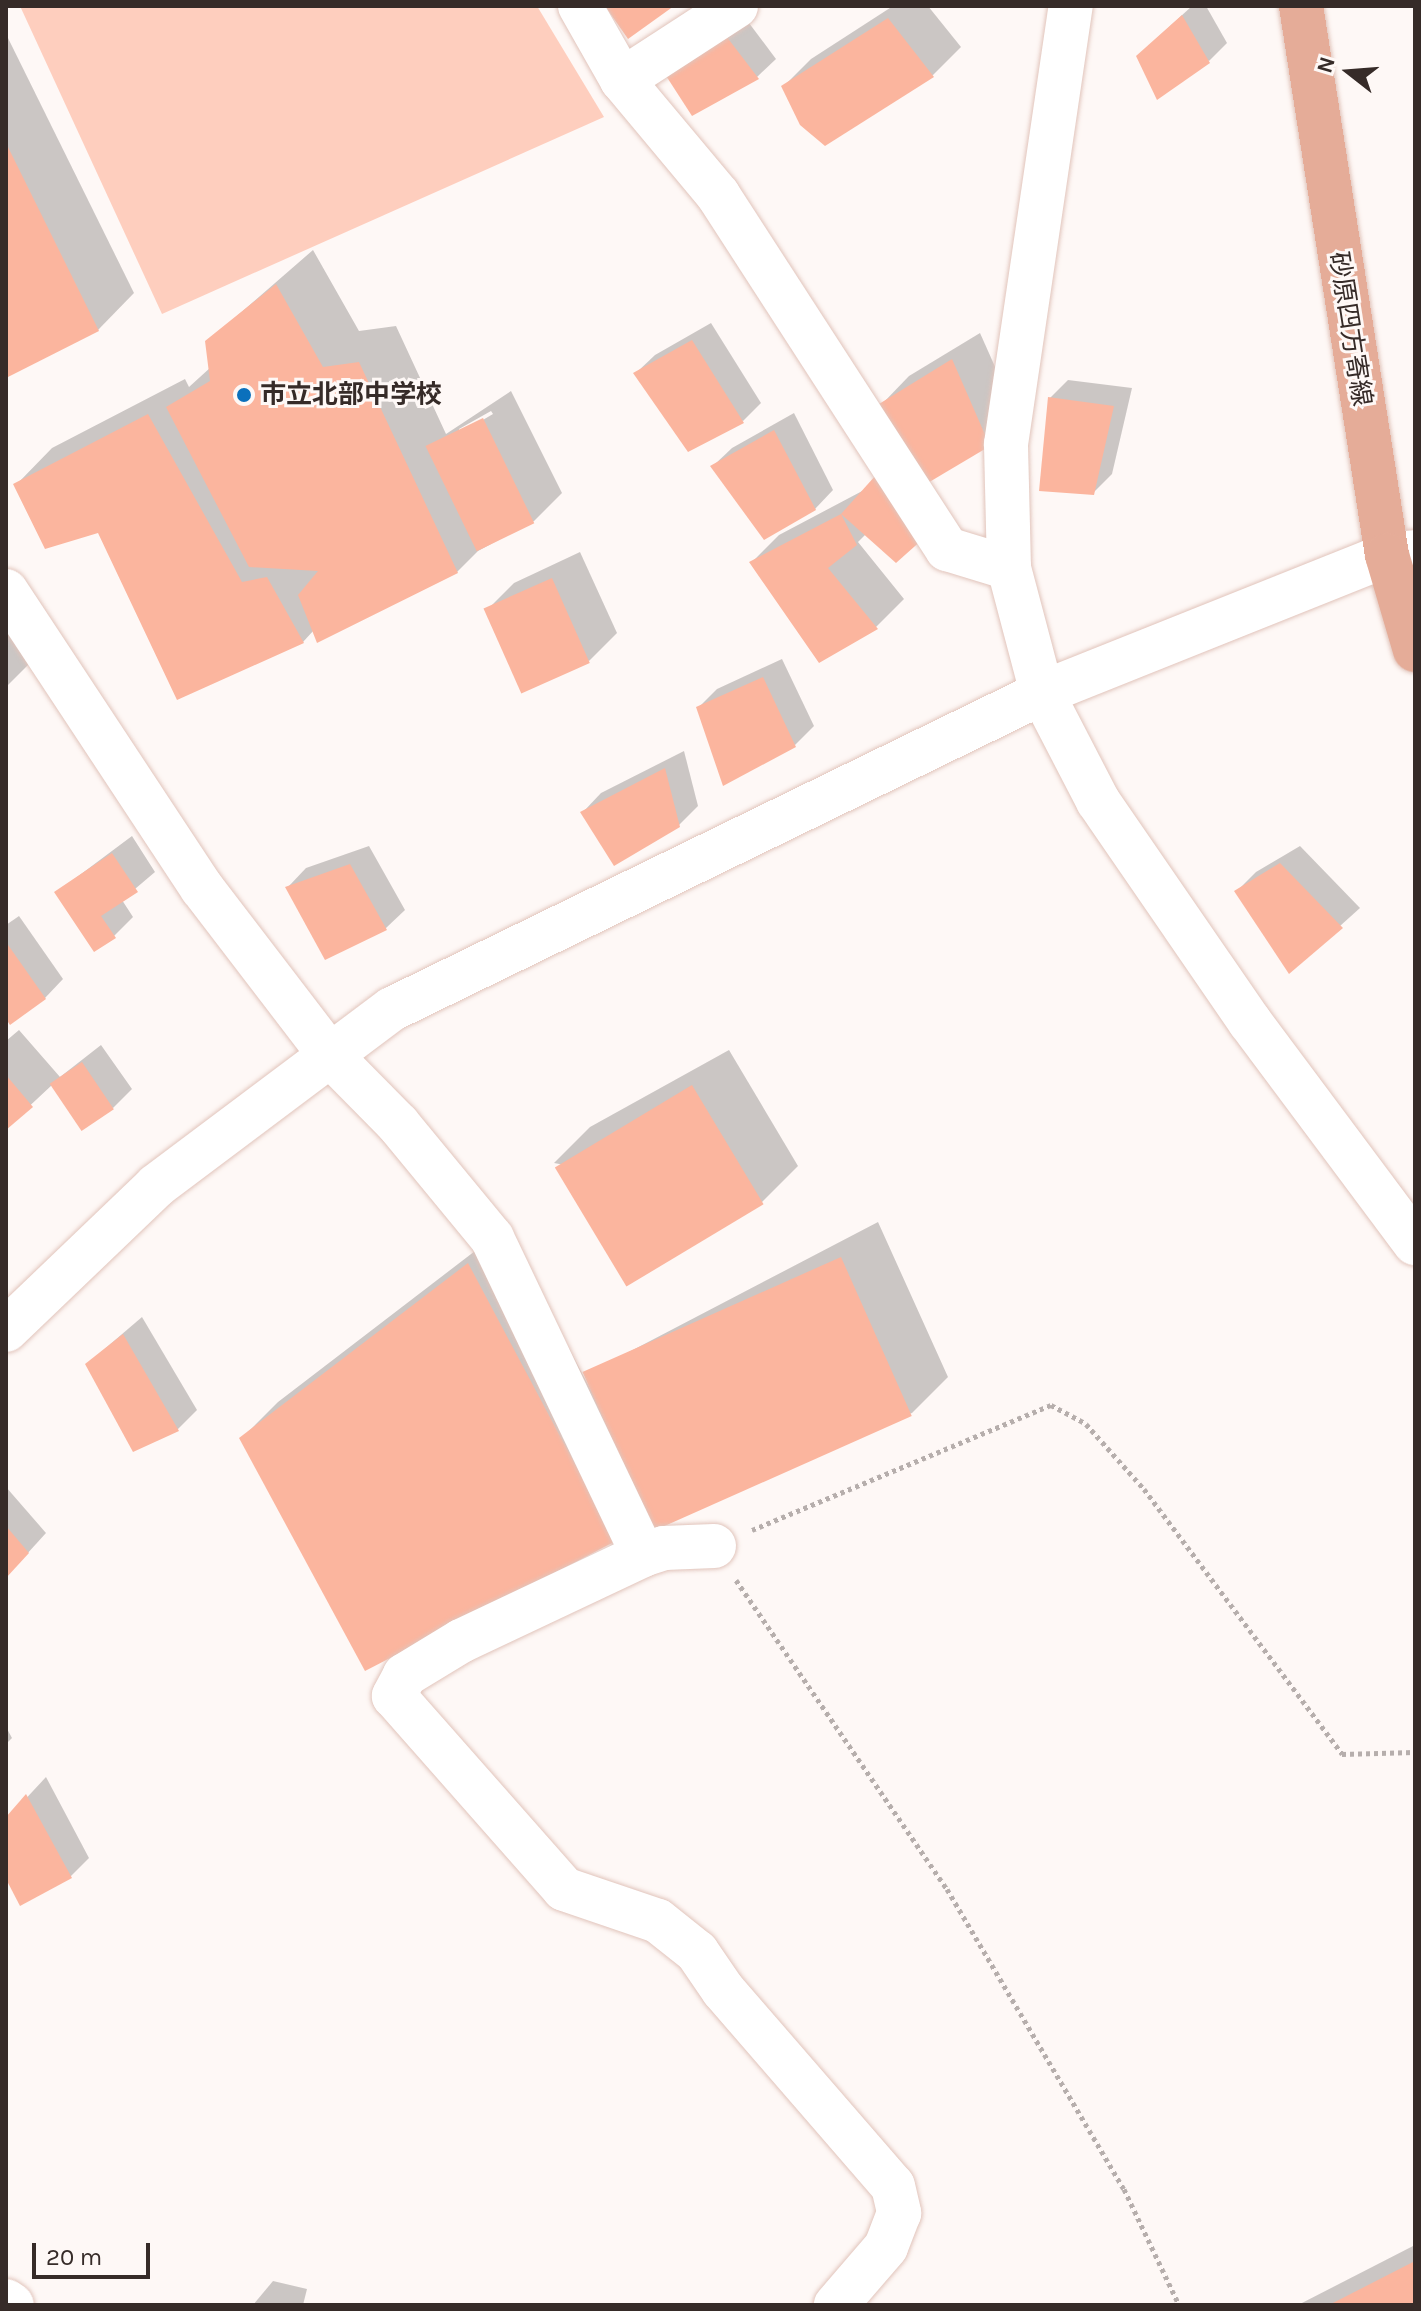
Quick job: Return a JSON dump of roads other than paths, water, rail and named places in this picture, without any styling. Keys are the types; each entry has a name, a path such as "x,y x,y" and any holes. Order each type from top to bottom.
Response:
{"main road":[{"name":"砂原四方寄線","path":"1301,6 1401,554 1415,650"}],"street":[{"path":"580,6 622,80 718,195 947,549 1009,568"},
{"path":"622,80 736,6"},
{"path":"1071,6 1006,444 1009,568 1042,693 1098,801 1250,1022 1415,1243"},
{"path":"6,1330 156,1186 328,1053 392,1009 1042,693 1401,554"},
{"path":"6,591 202,888 328,1053 398,1124 492,1238 643,1555"},
{"path":"714,1546 664,1548 643,1555 461,1641 405,1675 394,1696 564,1889 658,1921 697,1952 723,1990 893,2186 899,2213 886,2247 836,2305"},
{"path":"6,2301 12,2305"}],"place":[{"name":"市立北部中学校","path":"244,395"}]}
